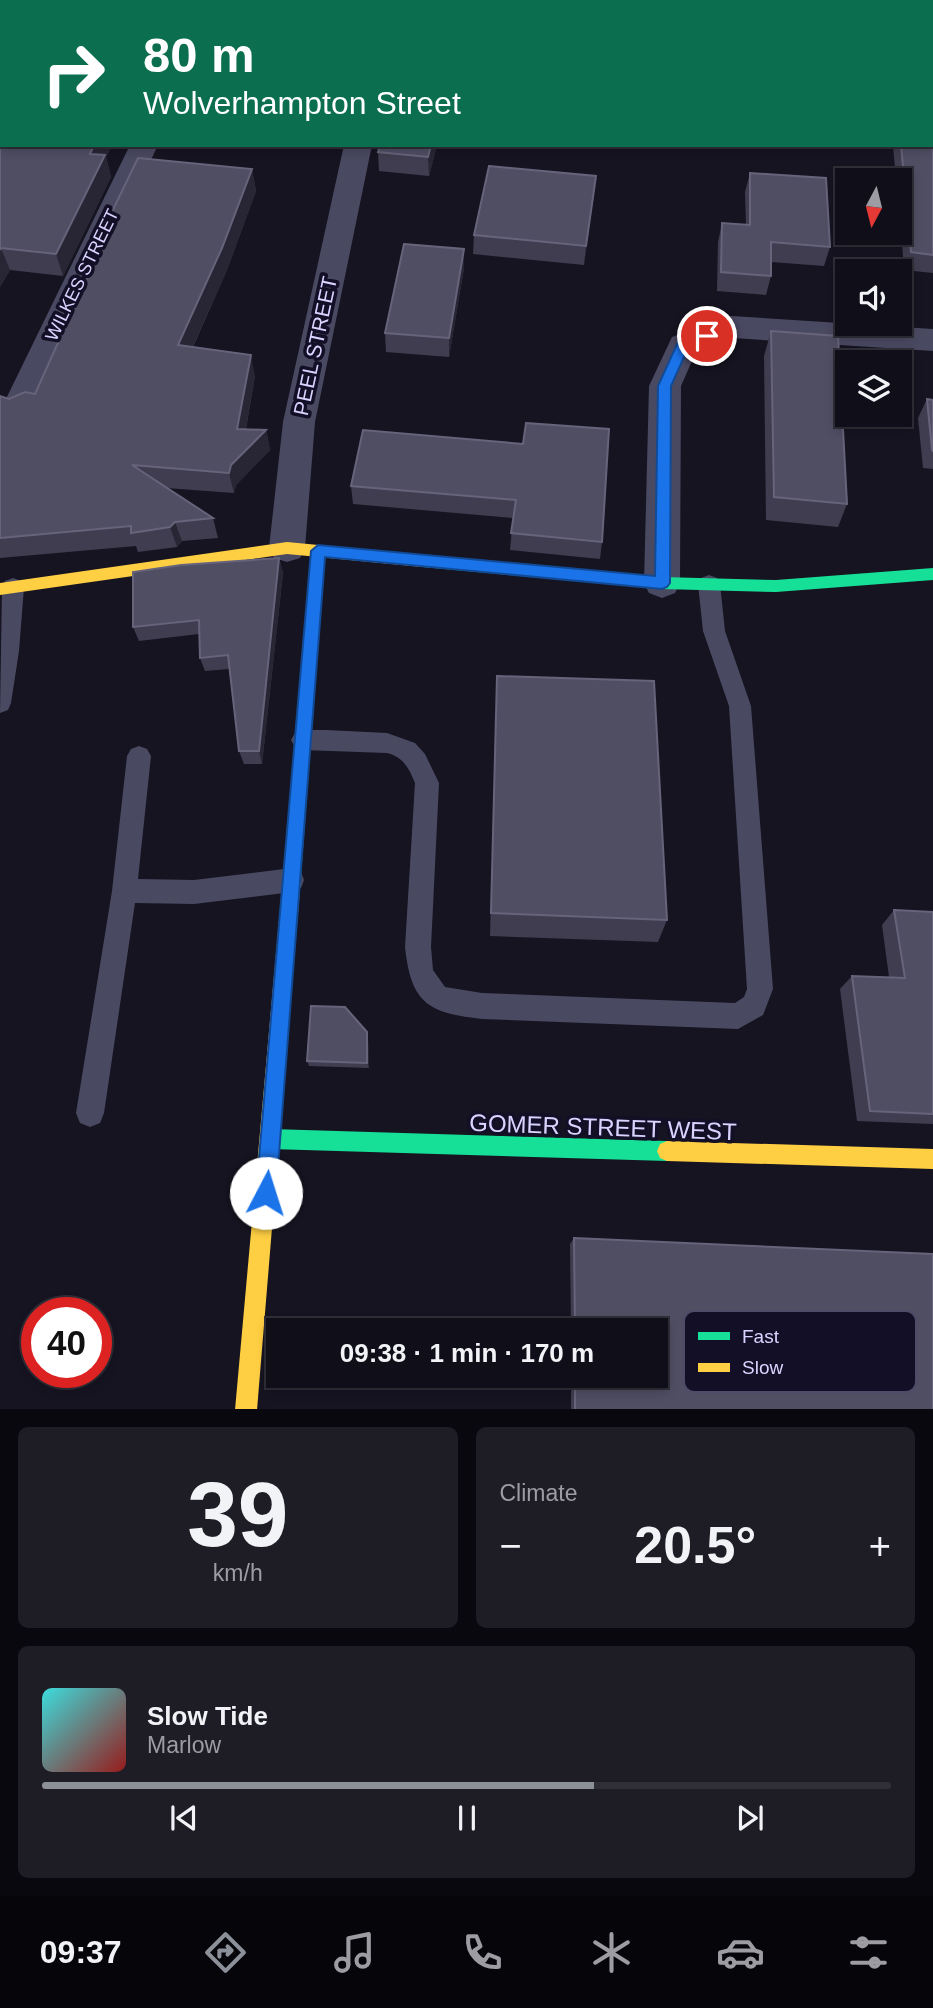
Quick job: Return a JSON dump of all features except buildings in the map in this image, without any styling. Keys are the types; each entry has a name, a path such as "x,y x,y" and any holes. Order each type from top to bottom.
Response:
{"street":[{"name":"WILKES STREET","path":"19,405 143,147"},
{"name":"PEEL STREET","path":"286,548 299,422 358,147"},
{"path":"662,583 665,386 683,345 731,327 933,340"},
{"path":"6,588 286,548 662,583 776,586 933,574"},
{"path":"246,1409 271,1139 318,551"},
{"name":"GOMER STREET WEST","path":"271,1139 933,1159"}],"lane":[{"path":"303,740 356,739 404,748 419,763 427,783 418,947 421,974 436,996 454,1003 482,1006 737,1016 754,1006 760,989 740,706 714,631 709,584"},
{"path":"0,703 8,651 6,588"},
{"path":"90,1113 124,891 139,756"},
{"path":"124,891 194,892 292,880"}],"traffic: fast":[{"path":"292,876 318,551"},
{"path":"423,561 662,583 776,586 933,574"},
{"path":"271,1139 667,1151"}],"traffic: slow":[{"path":"0,589 287,548 423,561"},
{"path":"246,1409 292,876"},
{"path":"667,1151 933,1159"}],"route":[{"path":"266,1193 318,551 662,583 665,386 683,345 707,336"}]}
